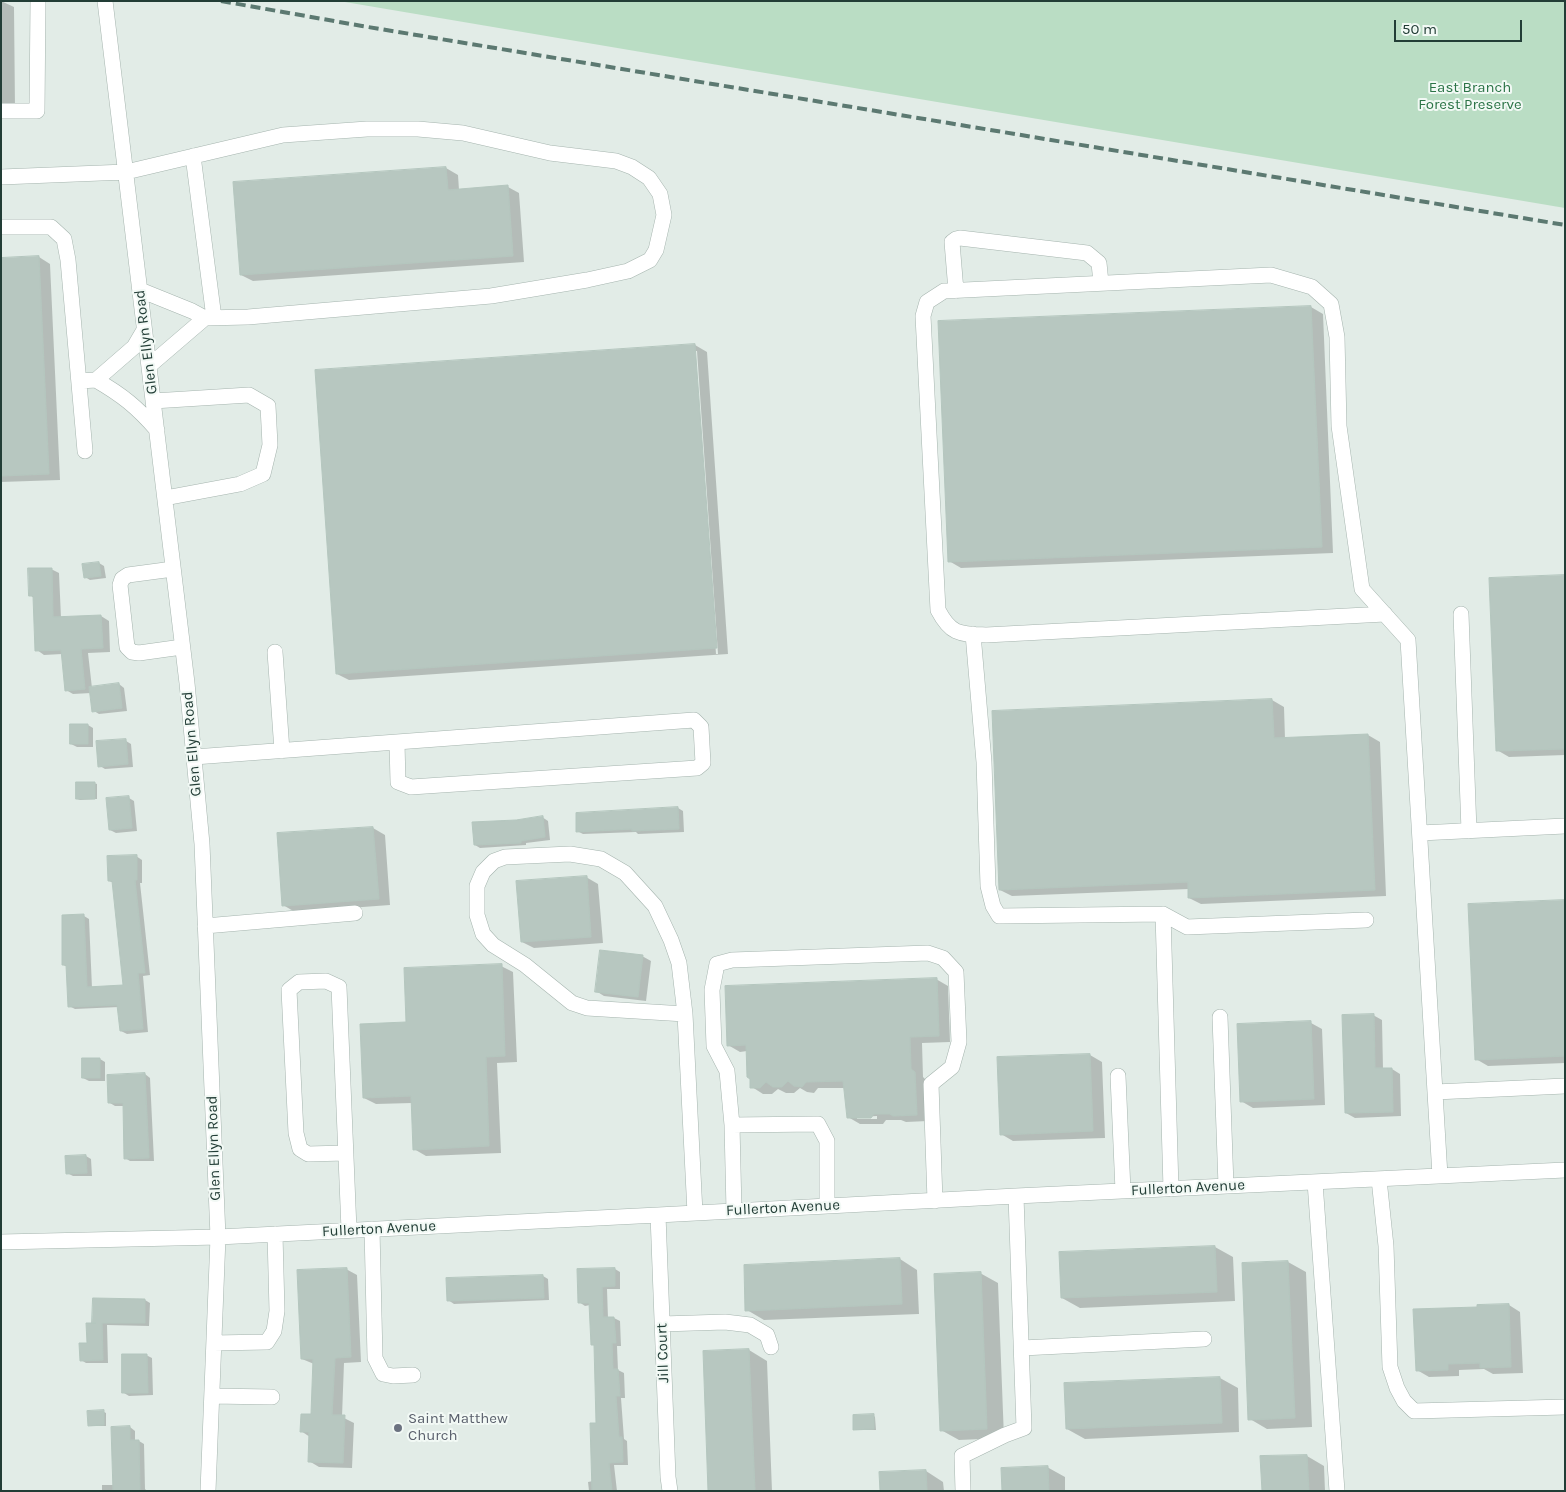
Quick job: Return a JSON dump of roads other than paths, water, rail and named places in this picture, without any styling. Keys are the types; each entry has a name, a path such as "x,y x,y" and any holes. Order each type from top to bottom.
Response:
{"street":[{"path":"1,111 37,111 38,1"},
{"name":"Glen Ellyn Road","path":"105,1 182,647 202,844 218,1237 208,1491"},
{"path":"1,177 126,172 283,136 367,129 418,129 462,133 550,153 616,161 632,167 649,178 660,194 664,215 656,250 650,260 628,271 491,296 248,317 210,318 140,290"},
{"path":"193,156 210,318"},
{"path":"1,227 51,227 64,239 68,260 85,451"},
{"path":"956,291 952,242 960,238 1087,253 1099,263 1101,283"},
{"path":"1385,614 986,635 956,632 945,623 938,610 923,316 927,302 944,291 1271,275 1312,287 1332,304 1337,337 1339,426 1362,589 1385,614 1408,640 1440,1176"},
{"path":"149,366 210,318"},
{"path":"96,380 134,347 144,330"},
{"path":"79,381 96,380 117,392 139,410 156,430"},
{"path":"153,401 249,395 268,406 270,446 263,474 240,484 164,498"},
{"path":"173,569 128,575 122,579 120,585 127,647 132,652 139,653 182,647"},
{"path":"1461,614 1469,831"},
{"path":"973,634 984,762 988,886 993,906 999,916 1163,914 1186,927 1366,920"},
{"path":"275,652 282,751"},
{"path":"194,758 694,720 701,727 702,763 697,768 411,787 398,782 397,743"},
{"path":"1420,833 1565,826"},
{"path":"685,1014 587,1008 572,1003 525,965 493,945 483,934 477,915 477,886 484,872 494,861 506,857 570,854 601,859 625,873 655,906 680,963 685,1014 695,1212"},
{"path":"205,926 355,913"},
{"path":"1163,914 1171,1189"},
{"path":"734,1210 732,1125 727,1071 714,1046 712,990 717,964 732,960 928,953 943,958 956,972 959,1042 952,1067 931,1084 935,1201"},
{"path":"346,1153 308,1154 300,1149 296,1133 289,990 299,982 326,981 339,987 346,1153 349,1230"},
{"path":"1220,1017 1226,1186"},
{"path":"1118,1076 1123,1191"},
{"path":"1435,1092 1565,1086"},
{"path":"732,1125 818,1124 827,1141 827,1206"},
{"name":"Fullerton Avenue","path":"1,1242 218,1237 1565,1170"},
{"path":"1379,1179 1386,1246 1390,1367 1397,1388 1404,1401 1414,1411 1565,1407"},
{"path":"1315,1182 1337,1491"},
{"path":"963,1491 962,1456 1004,1435 1024,1428 1016,1196"},
{"name":"Jill Court","path":"658,1215 670,1491"},
{"path":"372,1229 375,1358 383,1374 393,1376 413,1375"},
{"path":"214,1343 266,1342 274,1331 277,1311 275,1234"},
{"path":"662,1324 725,1322 750,1325 767,1335 771,1346"},
{"path":"1022,1348 1204,1339"},
{"path":"212,1396 272,1397"}],"railway":[{"path":"221,1 1565,225"}],"place":[{"name":"Saint Matthew Church","path":"398,1428"}],"park label":[{"name":"East Branch Forest Preserve","path":"1470,96"}]}
